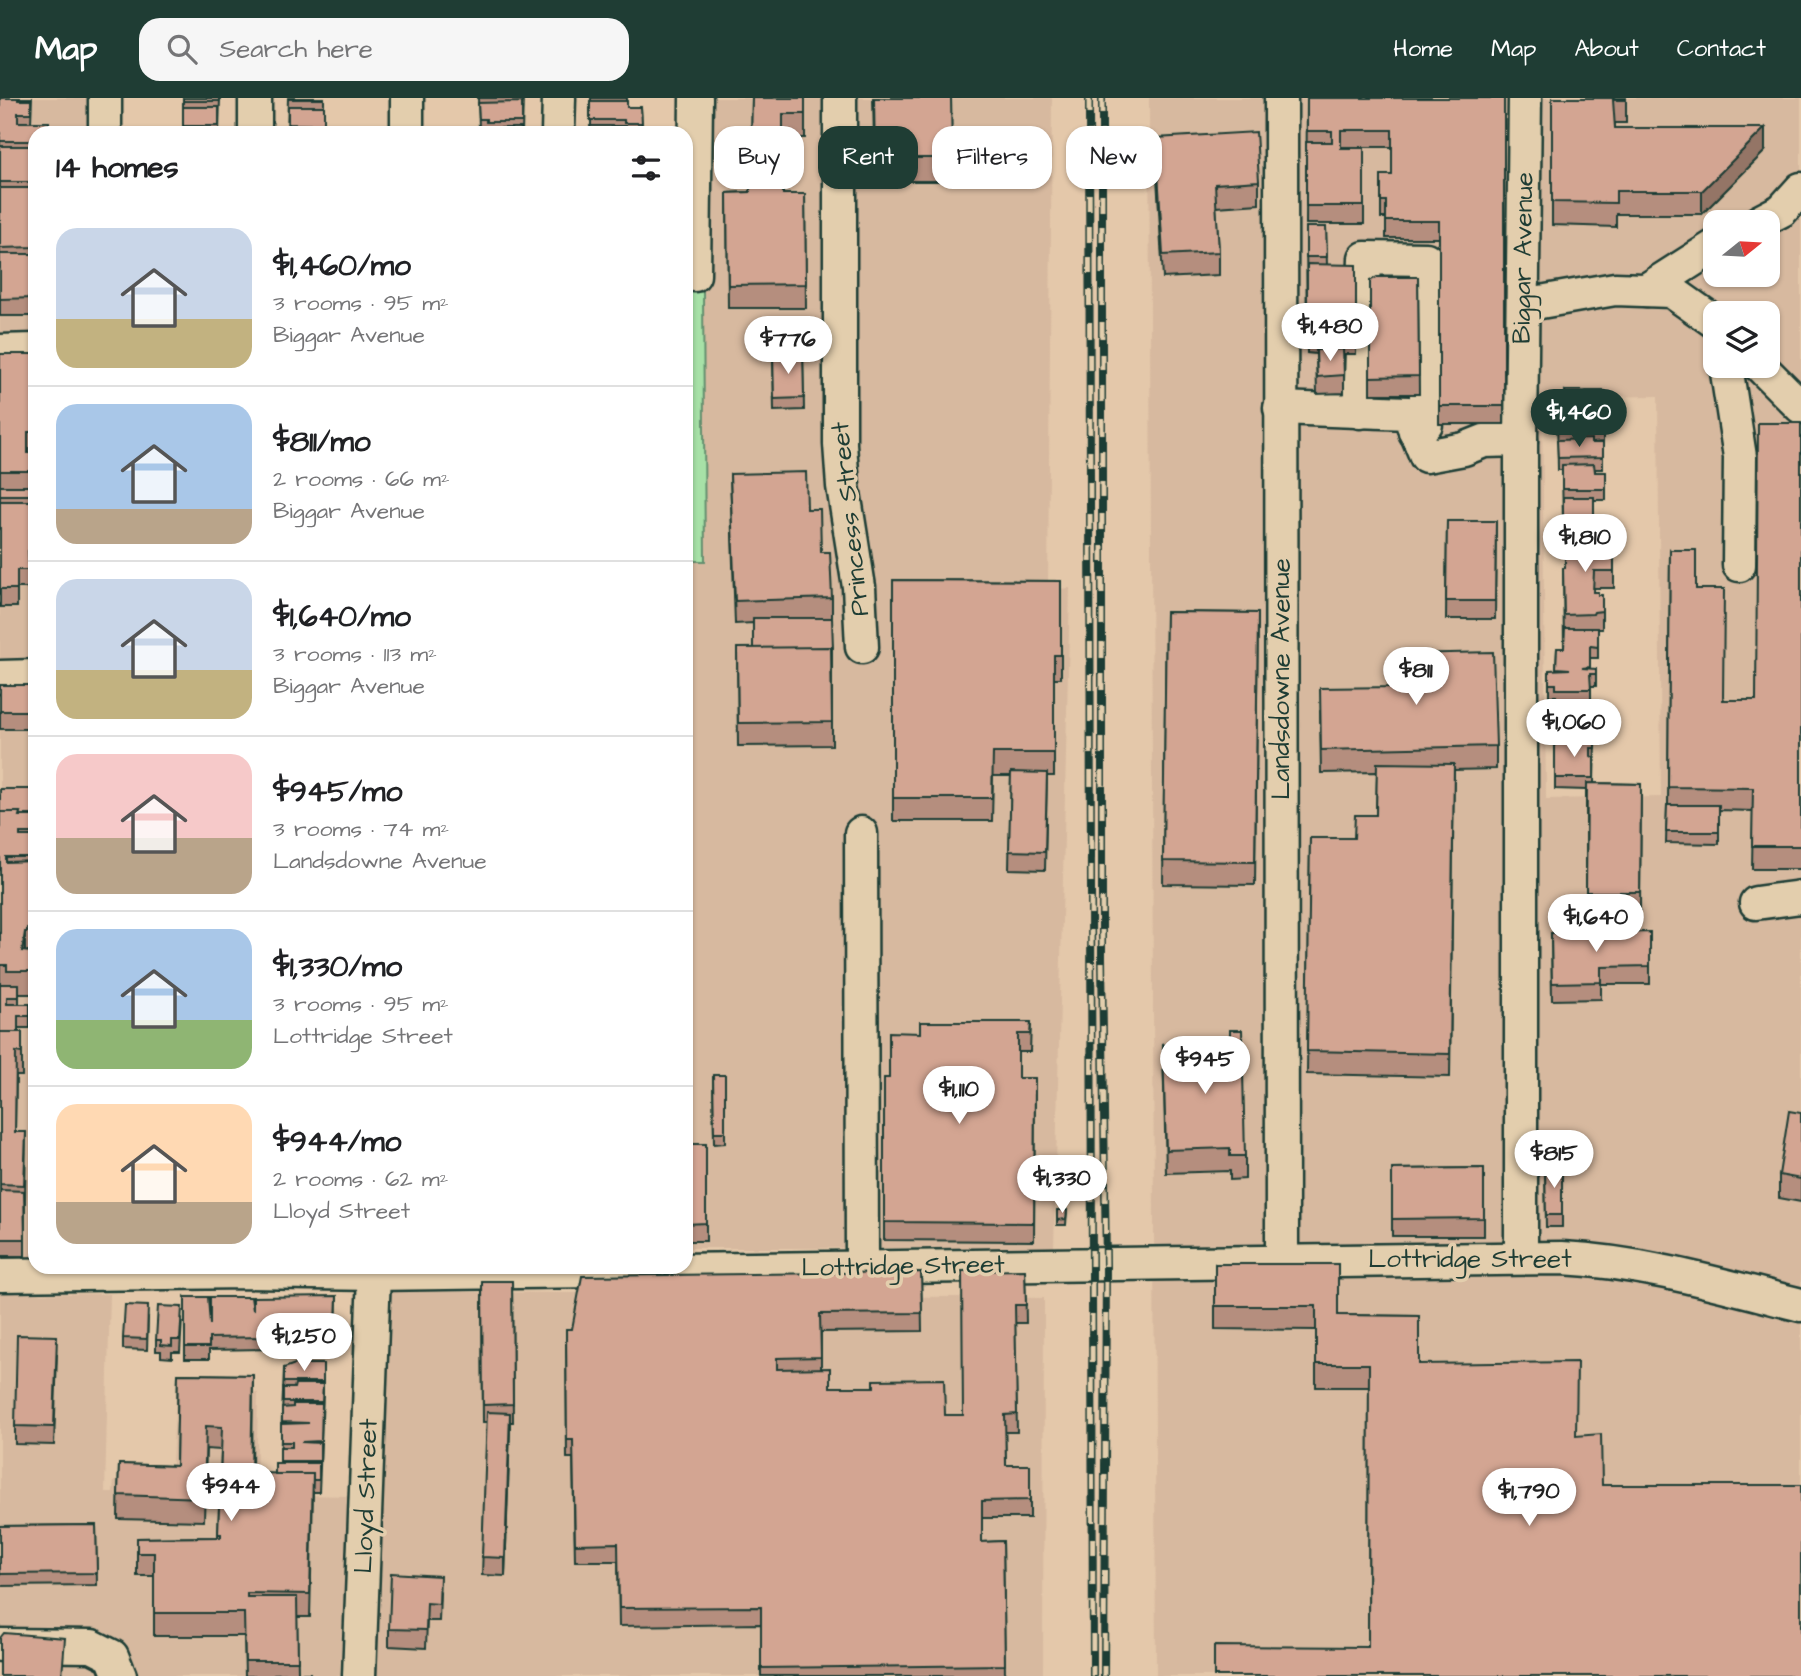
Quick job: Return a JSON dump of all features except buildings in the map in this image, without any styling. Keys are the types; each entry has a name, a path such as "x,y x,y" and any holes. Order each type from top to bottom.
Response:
{"street":[{"path":"104,126 105,98"},
{"path":"255,98 255,126"},
{"path":"407,98 407,126"},
{"path":"558,126 559,98"},
{"path":"694,275 696,98"},
{"name":"Princess Street","path":"839,98 840,444 843,486 859,587 862,647"},
{"name":"Landsdowne Avenue","path":"1281,98 1282,1260"},
{"name":"Biggar Avenue","path":"1521,1258 1521,440 1525,98"},
{"path":"1780,211 1801,189"},
{"path":"1646,290 1703,254"},
{"path":"1360,412 1365,258 1426,259 1426,424 1415,432"},
{"path":"1522,304 1615,289 1671,291 1703,314"},
{"path":"0,351 28,350"},
{"path":"1728,378 1740,457 1739,565"},
{"path":"1772,378 1801,407"},
{"path":"1280,408 1408,413 1426,456 1464,449 1484,441 1521,440"},
{"path":"0,677 28,676"},
{"path":"861,833 862,1267"},
{"path":"1756,903 1801,897"},
{"name":"Lottridge Street","path":"693,1268 1282,1260 1604,1260 1690,1277 1801,1305"},
{"name":"Lottridge Street","path":"0,1275 28,1274"},
{"name":"Lloyd Street","path":"359,1676 389,1274"},
{"path":"0,1645 92,1646 112,1656 120,1676"}],"shaded area":[{"path":"0,98 106,98 107,126 28,126 28,1257 0,1257"},
{"path":"695,98 1052,98 1052,126 932,126 932,189 1051,189 1048,590 1070,588 1054,1248 693,1248 693,561 705,560 703,292"},
{"path":"1149,98 1801,98 1801,1676 1156,1676 1149,189 1162,189 1162,126 1149,126","holes":["1658,396 1661,797 1546,799 1542,398"]},
{"path":"386,1291 1044,1298 1043,1676 370,1676"},
{"path":"0,1293 110,1294 105,1492 113,1492 114,1481 171,1481 176,1392 258,1393 256,1494 349,1496 340,1676 0,1676"}],"green space":[{"path":"693,292 703,292 705,561 693,561"}],"railway":[{"path":"1089,98 1093,1676"},
{"path":"1102,98 1102,958 1106,1265 1104,1676"}]}
